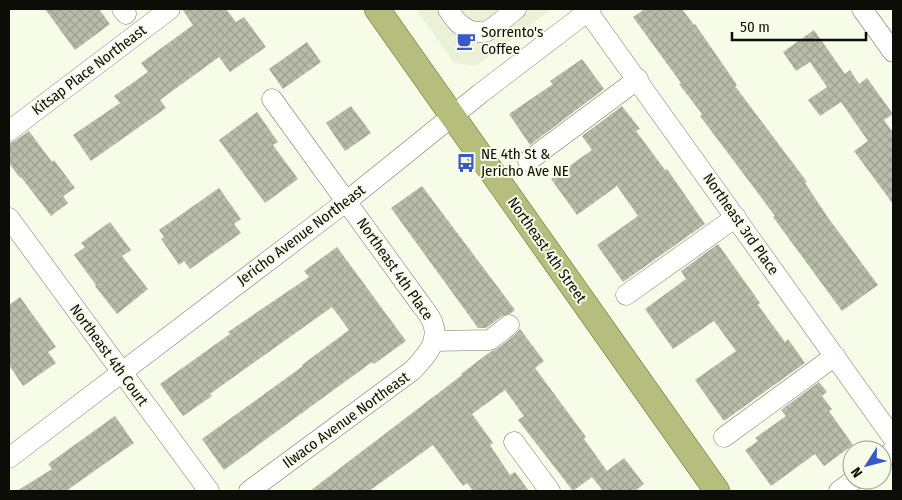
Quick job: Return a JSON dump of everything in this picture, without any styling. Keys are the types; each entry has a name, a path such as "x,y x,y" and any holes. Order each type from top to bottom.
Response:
{"main road":[{"name":"Northeast 4th Street","path":"377,9 717,491"}],"street":[{"name":"Kitsap Place Northeast","path":"9,131 170,9"},
{"path":"450,9 472,23 505,9"},
{"path":"862,9 893,52"},
{"name":"Jericho Avenue Northeast","path":"9,458 347,201 588,10"},
{"name":"Northeast 3rd Place","path":"588,10 893,438"},
{"path":"528,161 638,79"},
{"name":"Northeast 4th Place","path":"272,99 422,306 434,325 434,341"},
{"path":"626,295 736,217"},
{"name":"Northeast 4th Court","path":"9,218 209,491"},
{"path":"434,341 490,340 509,325"},
{"name":"Ilwaco Avenue Northeast","path":"249,491 413,370 426,356 434,341"},
{"path":"724,437 835,356"},
{"path":"514,442 550,491"}],"shaded area":[{"path":"416,9 552,9 476,66 454,63"}],"building":[{"path":"45,9 99,9 110,24 75,50"},
{"path":"182,9 226,9 236,22 244,17 266,47 230,72 219,57 160,100 166,108 91,161 73,135 120,103 114,96 148,72 141,63 193,25"},
{"path":"645,9 682,9 695,24 737,85 735,86 807,182 805,183 829,219 878,285 842,311 773,217 775,216 700,116 702,114 633,17"},
{"path":"814,30 845,74 850,70 859,84 867,78 893,114 884,120 893,133 893,204 854,151 868,141 841,102 820,116 808,100 827,87 810,62 796,71 783,52"},
{"path":"307,42 321,62 283,89 269,69"},
{"path":"582,59 604,89 530,145 509,114 553,84 550,81"},
{"path":"351,106 371,133 345,151 326,123"},
{"path":"622,106 640,129 636,131 665,170 667,169 705,224 623,282 597,245 638,216 617,186 577,215 551,179 592,150 582,136"},
{"path":"257,112 278,142 273,145 298,179 265,203 219,140"},
{"path":"29,131 52,162 54,160 75,188 63,196 68,203 51,216 9,163 9,143"},
{"path":"422,186 515,310 510,314 502,316 486,328 478,328 391,208"},
{"path":"219,188 241,219 234,224 241,233 190,269 184,261 179,265 161,239 164,237 159,230"},
{"path":"110,222 131,250 122,256 148,289 117,314 74,255 85,247 81,243"},
{"path":"718,244 785,342 788,339 805,363 724,421 695,380 736,351 714,321 673,349 645,309 686,279 681,271"},
{"path":"337,247 406,341 374,364 372,362 224,470 202,439 303,366 349,330 332,307 210,394 212,396 183,416 160,384 230,334 228,332 309,277 304,271"},
{"path":"20,297 56,347 48,352 56,363 23,386 9,365 9,305"},
{"path":"520,329 544,361 535,368 586,437 584,439 607,471 624,458 644,484 635,491 603,491 592,477 573,491 518,420 524,416 505,390 472,414 493,443 490,445 510,475 515,472 529,491 473,491 467,483 463,486 433,445 369,491 310,491 461,374 490,352 497,349"},
{"path":"819,382 827,392 822,396 832,409 829,411 849,440 842,440 842,453 824,466 815,454 771,486 745,450 758,441 755,438 786,416 781,410"},
{"path":"115,416 134,443 66,491 17,491 52,469 48,464"}],"place":[{"name":"Sorrento's Coffee","path":"466,41"},
{"name":"NE 4th St & Jericho Ave NE","path":"466,163"}]}
